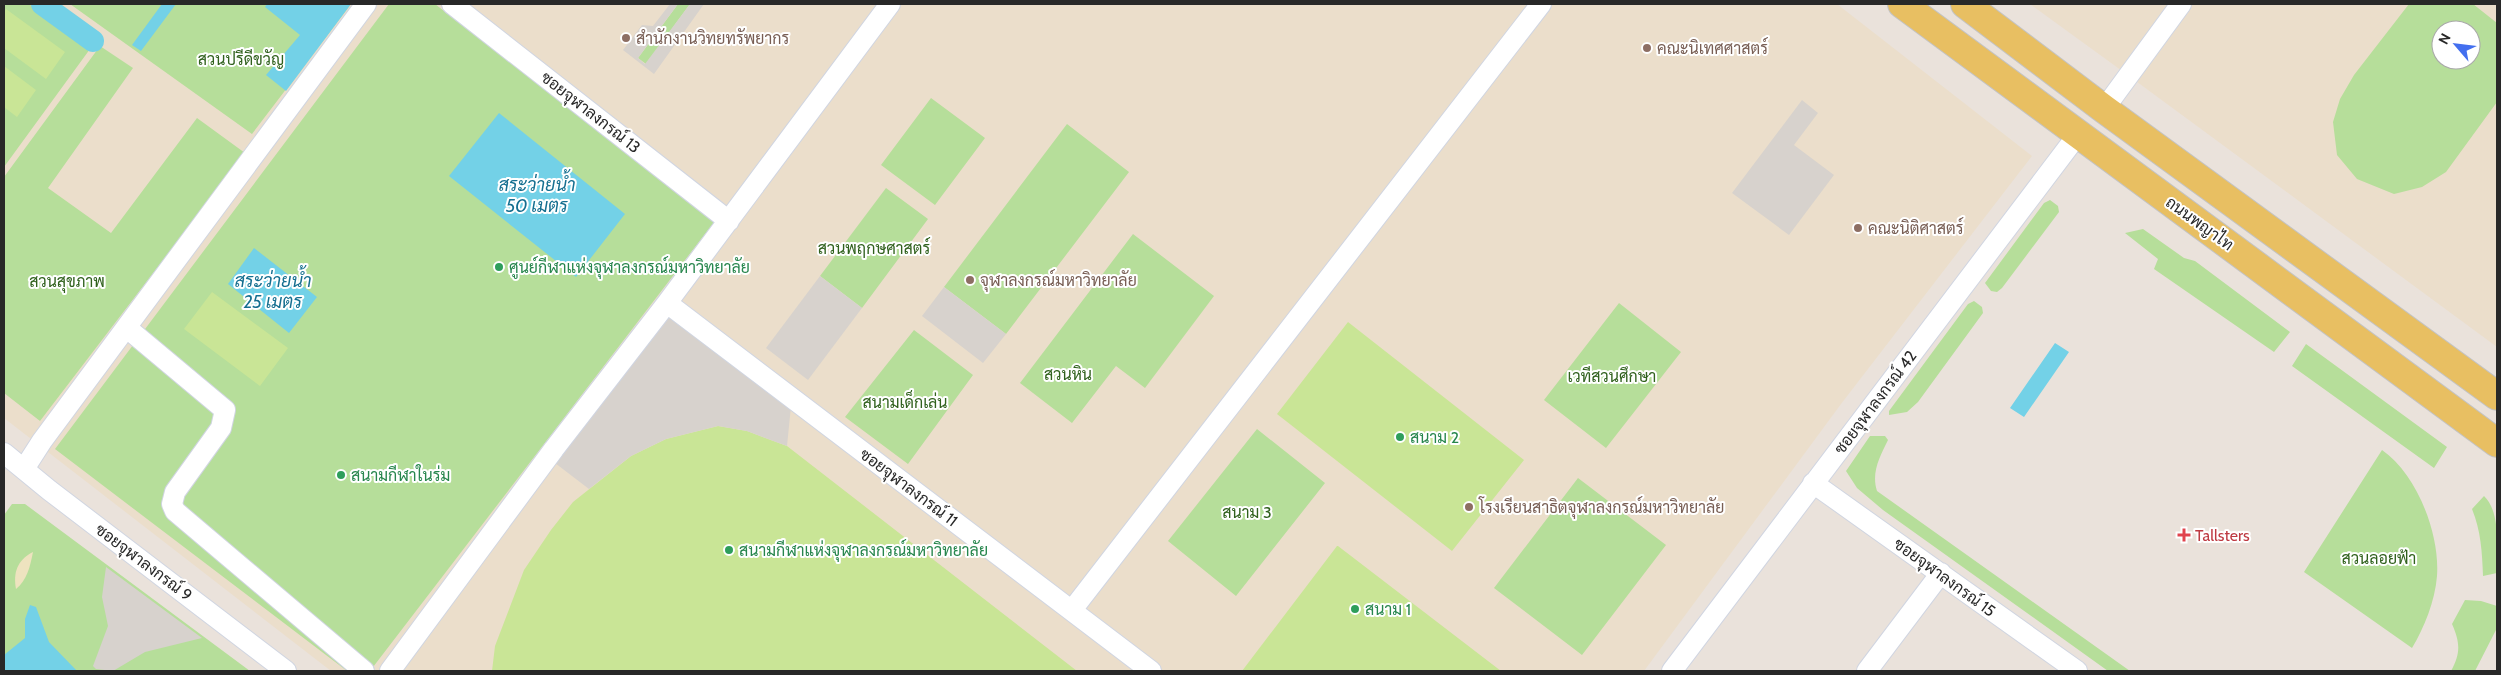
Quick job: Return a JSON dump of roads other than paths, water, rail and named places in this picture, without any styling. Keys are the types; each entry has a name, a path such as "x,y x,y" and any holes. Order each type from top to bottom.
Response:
{"main road":[{"name":"ถนนพญาไท","path":"1902,4 2497,443"},
{"path":"1965,4 2104,109 2497,396"}],"street":[{"path":"24,469 42,441 366,4"},
{"name":"ซอยจุฬาลงกรณ์ 13","path":"452,4 729,221"},
{"path":"390,671 554,449 667,304 890,4"},
{"path":"1072,610 1541,4"},
{"path":"2104,109 2182,4"},
{"name":"ซอยจุฬาลงกรณ์ 42","path":"1672,671 2079,133"},
{"name":"ซอยจุฬาลงกรณ์ 11","path":"667,304 1151,671"},
{"path":"127,328 218,402 224,410 221,428 175,492 172,504 175,511 364,671"},
{"name":"ซอยจุฬาลงกรณ์ 9","path":"4,452 286,671"},
{"name":"ซอยจุฬาลงกรณ์ 15","path":"1813,483 2077,671"},
{"path":"1867,671 1941,573"}],"water":[{"path":"162,4 176,4 141,51 132,45"},
{"path":"267,4 351,4 286,91 266,75 300,35 265,7"},
{"name":"สระว่ายน้ำ 50 เมตร","path":"499,113 625,214 576,277 449,176"},
{"name":"สระว่ายน้ำ 25 เมตร","path":"254,248 317,297 289,333 228,284"},
{"path":"2055,343 2069,352 2024,417 2010,408"},
{"path":"30,605 36,607 49,642 77,671 4,671 4,655 25,638 25,619"}],"waterway":[{"path":"42,4 93,41"}],"place":[{"name":"สำนักงานวิทยทรัพยากร","path":"626,38"},
{"name":"คณะนิเทศศาสตร์","path":"1647,48"},
{"name":"คณะนิติศาสตร์","path":"1858,228"},
{"name":"ศูนย์กีฬาแห่งจุฬาลงกรณ์มหาวิทยาลัย","path":"499,267"},
{"name":"จุฬาลงกรณ์มหาวิทยาลัย","path":"970,280"},
{"name":"สนาม 2","path":"1400,437"},
{"name":"สนามกีฬาในร่ม","path":"341,475"},
{"name":"โรงเรียนสาธิตจุฬาลงกรณ์มหาวิทยาลัย","path":"1469,507"},
{"name":"Tallsters","path":"2184,535"},
{"name":"สนามกีฬาแห่งจุฬาลงกรณ์มหาวิทยาลัย","path":"729,550"},
{"name":"สนาม 1","path":"1355,609"}],"park label":[{"name":"สวนปรีดีขวัญ","path":"241,59"},
{"name":"สวนพฤกษศาสตร์","path":"874,248"},
{"name":"สวนสุขภาพ","path":"67,281"},
{"name":"สวนหิน","path":"1068,374"},
{"name":"เวทีสวนศึกษา","path":"1612,376"},
{"name":"สนามเด็กเล่น","path":"905,402"},
{"name":"สนาม 3","path":"1247,512"},
{"name":"สวนลอยฟ้า","path":"2379,558"}]}
